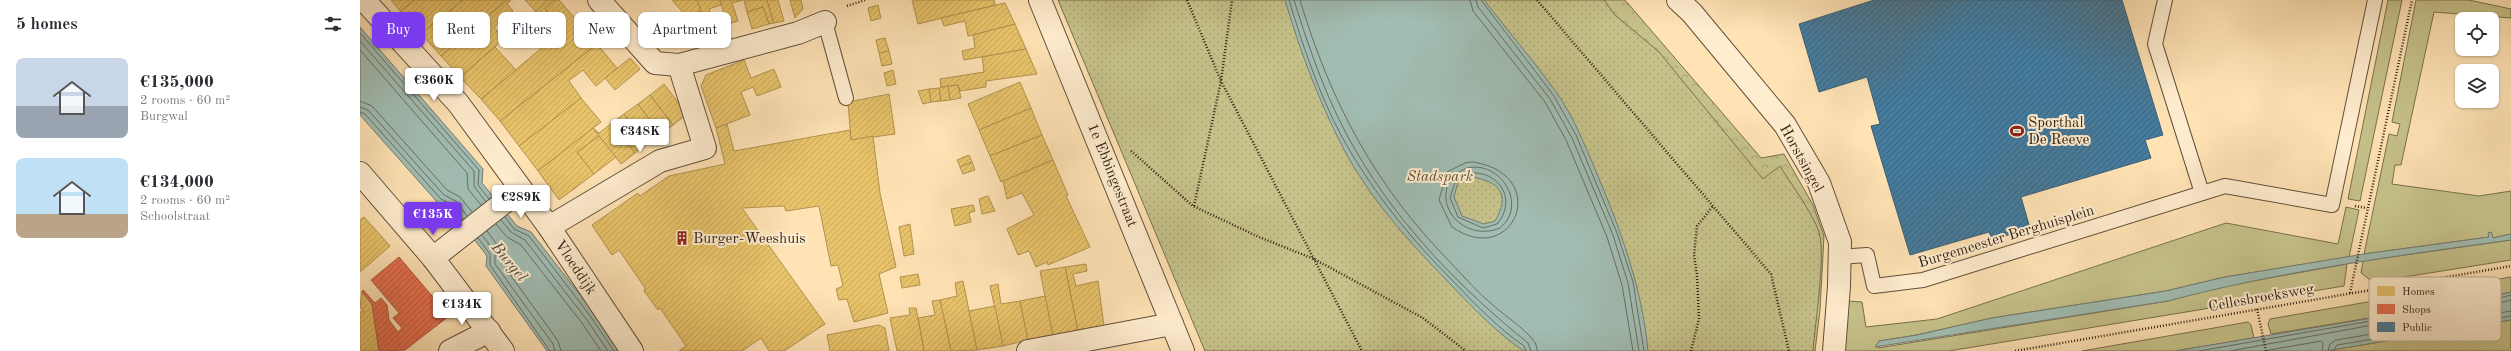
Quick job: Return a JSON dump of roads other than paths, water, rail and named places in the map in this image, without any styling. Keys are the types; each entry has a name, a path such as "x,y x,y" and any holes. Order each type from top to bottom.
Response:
{"street":[{"name":"Vloeddijk","path":"364,0 458,102 514,196 549,227 632,351"},
{"path":"599,0 655,63 679,65 798,33 825,22"},
{"name":"1e Ebbingestraat","path":"1040,0 1099,141 1183,351"},
{"name":"Horstsingel","path":"1678,0 1692,13 1784,125 1818,183 1840,242 1834,351"},
{"path":"549,227 660,161 705,148 679,65"},
{"path":"360,173 433,258 503,351"},
{"path":"433,258 514,196"},
{"path":"1028,351 1172,324"},
{"path":"450,351 489,331"}],"lane":[{"path":"2164,0 2155,44 2202,193"},
{"name":"Burgemeester Berghuisplein","path":"1839,257 1867,255 1874,286 1923,280 2225,186 2332,205 2375,0"},
{"path":"825,22 846,98"}],"water":[{"path":"1285,0 1484,0 1557,93 1587,149 1629,258 1641,304 1648,351 1524,351 1486,321 1410,241 1370,192 1348,157 1320,100","holes":["1471,177 1489,182 1500,190 1502,196 1500,212 1495,221 1484,224 1462,216 1454,197 1458,182"]},
{"name":"Burgel","path":"360,27 372,41 372,48 378,48 483,169 482,183 517,226 531,232 595,314 619,351 547,351 486,266 487,256 450,208 438,203 360,115"},
{"path":"2491,232 2493,238 2511,234 2511,240 2339,265 2210,290 2168,301 1875,347 1879,341 1917,335 1992,318 2166,291 2225,277 2364,254 2489,237 2488,233"},
{"path":"2511,292 2511,320 2501,322 2501,294"},
{"path":"2369,319 2369,341 2386,341 2326,351 2175,351"}],"place":[{"name":"Sporthal De Reeve","path":"2017,131"},
{"name":"Burger-Weeshuis","path":"682,238"}],"park label":[{"name":"Stadspark","path":"1440,176"}]}
